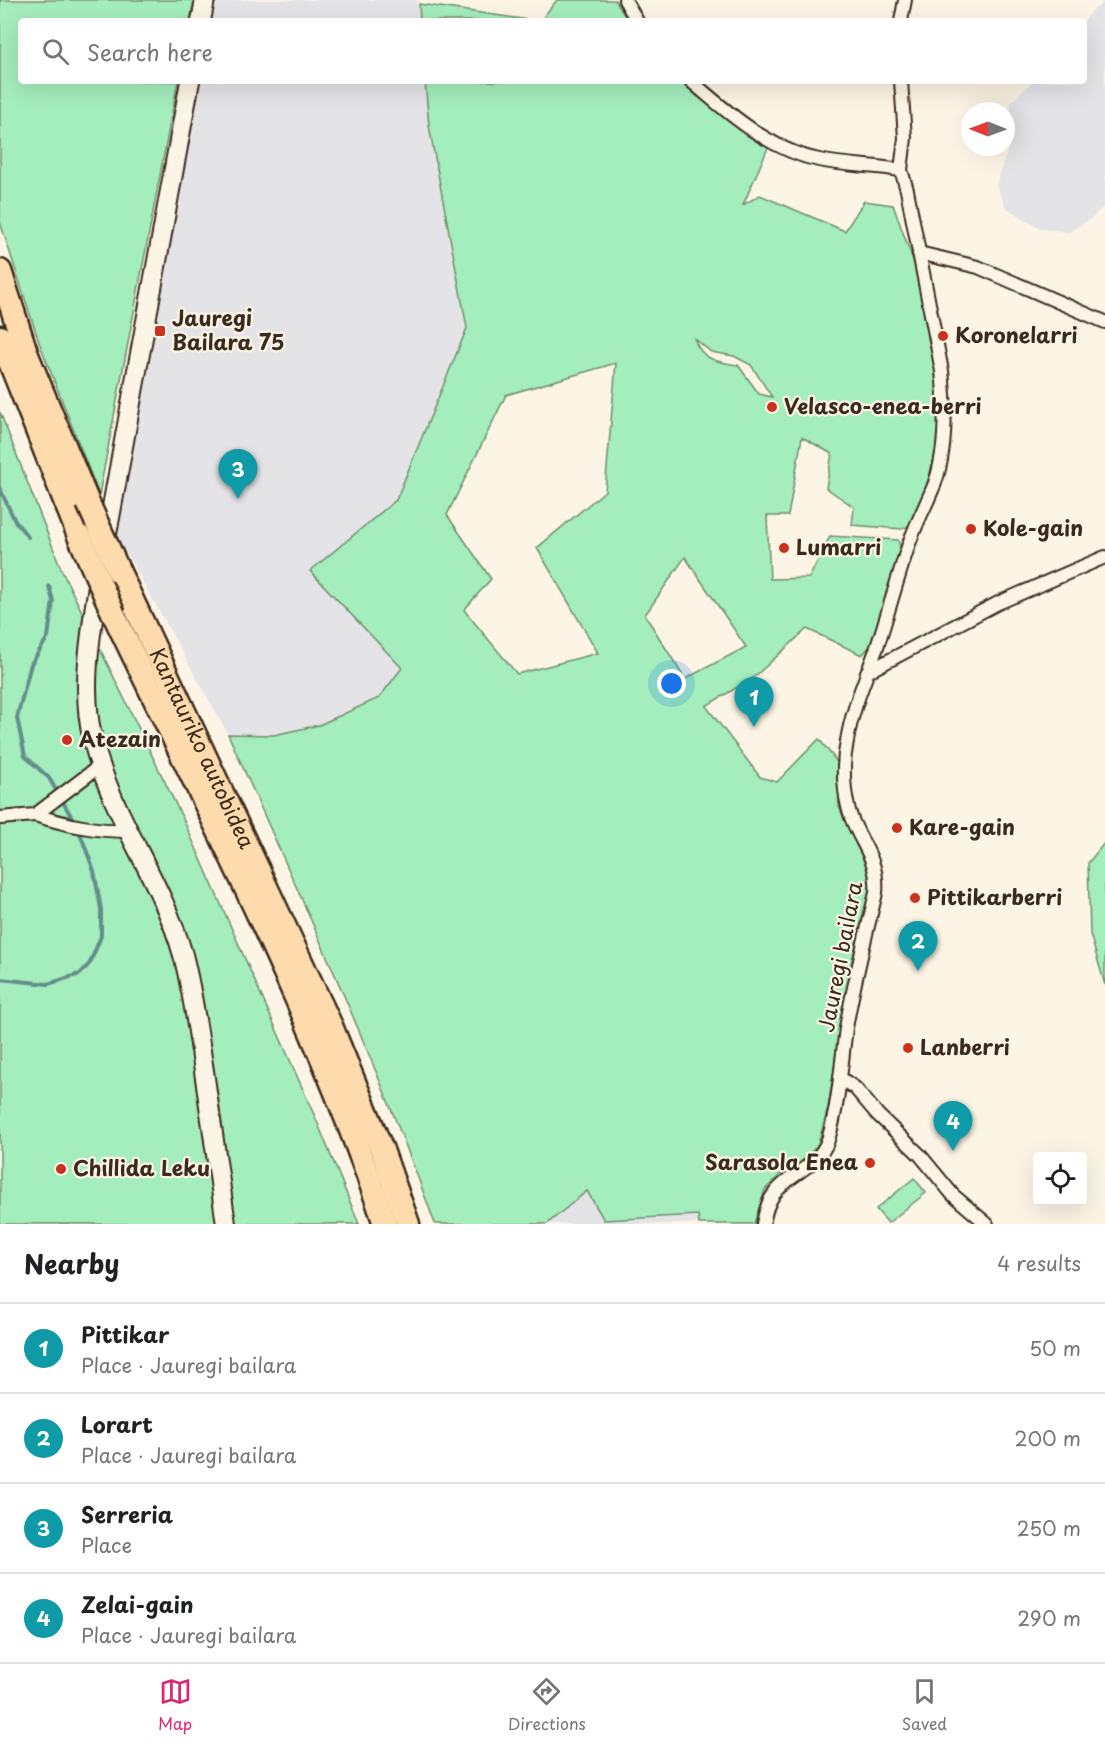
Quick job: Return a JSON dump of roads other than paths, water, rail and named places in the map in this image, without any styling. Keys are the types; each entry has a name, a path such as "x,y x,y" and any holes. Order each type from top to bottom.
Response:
{"highway":[{"name":"Kantauriko autobidea","path":"0,271 27,355 88,503 331,1026 382,1150 408,1224"},
{"name":"Kantauriko autobidea","path":"0,337 79,536 114,615 313,1035 362,1156 385,1224"}],"main road":[{"path":"202,18 205,0"},
{"path":"189,84 109,518 87,668 93,741 129,831 163,900 182,953 195,1010 226,1224"}],"street":[{"path":"625,0 635,18"},
{"path":"902,18 905,0"},
{"path":"694,84 714,101 787,151 839,164 901,170"},
{"name":"Jauregi bailara","path":"763,1224 766,1208 774,1194 785,1182 820,1157 827,1142 835,1111 855,980 876,894 877,881 873,862 851,816 846,797 844,778 846,744 851,720 908,547 936,481 942,456 945,398 942,370 907,190 901,170 905,138 901,84"},
{"path":"919,253 978,267 1105,322"},
{"path":"867,672 998,603 1105,557"},
{"path":"35,815 101,765"},
{"path":"0,818 35,815 69,826 102,831 129,831"},
{"path":"840,1078 855,1088 878,1115 920,1155 953,1195 987,1224"}],"waterway":[{"path":"0,489 15,521 28,537"},
{"path":"49,586 53,601 48,637 31,664 17,718 25,756 49,778 74,821"},
{"path":"0,979 48,984 80,974 90,963 101,936 101,909 94,871 78,828"}],"place":[{"name":"Jauregi Bailara 75","path":"160,331"},
{"name":"Koronelarri","path":"943,336"},
{"name":"Velasco-enea-berri","path":"772,407"},
{"name":"Serreria","path":"238,499"},
{"name":"Kole-gain","path":"971,529"},
{"name":"Lumarri","path":"784,548"},
{"name":"Pittikar","path":"754,727"},
{"name":"Atezain","path":"67,740"},
{"name":"Kare-gain","path":"897,828"},
{"name":"Pittikarberri","path":"915,898"},
{"name":"Lorart","path":"918,971"},
{"name":"Lanberri","path":"908,1048"},
{"name":"Zelai-gain","path":"953,1151"},
{"name":"Sarasola Enea","path":"870,1163"},
{"name":"Chillida Leku","path":"61,1169"}]}
